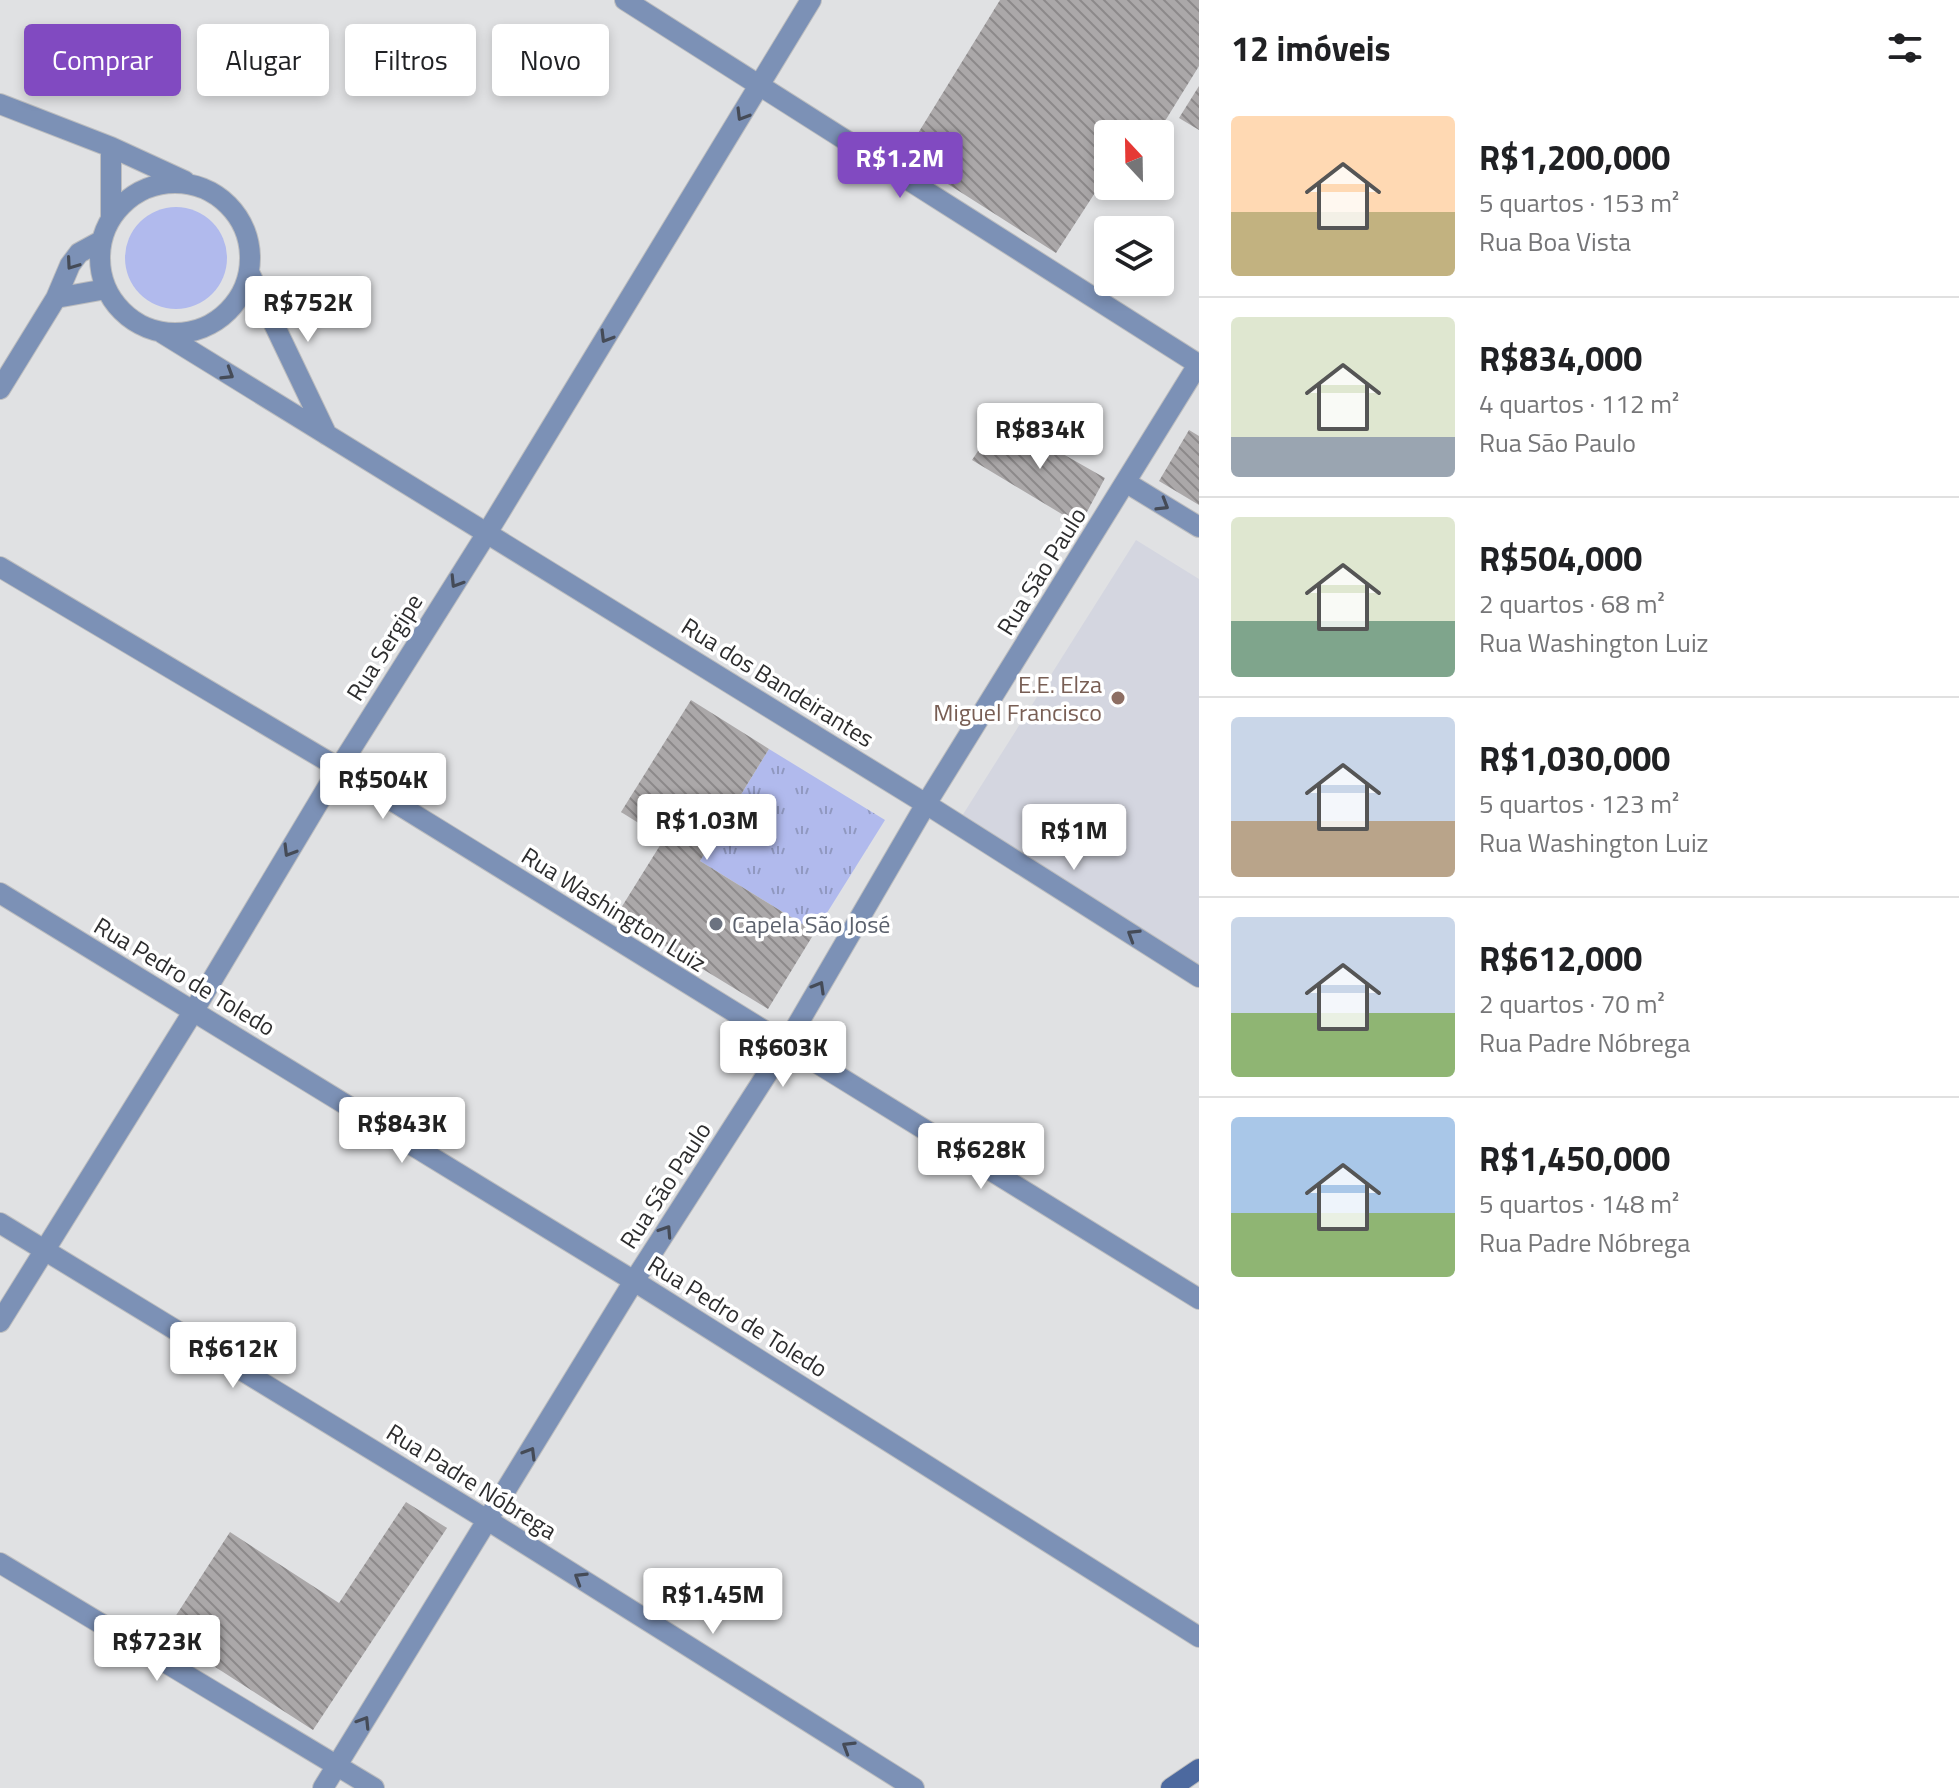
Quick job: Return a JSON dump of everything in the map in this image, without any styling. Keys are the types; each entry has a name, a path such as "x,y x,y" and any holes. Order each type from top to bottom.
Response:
{"main road":[{"path":"1171,1788 1199,1769"}],"street":[{"path":"625,0 1198,363"},
{"name":"Rua Sergipe","path":"0,1322 193,1012 339,768 487,533 811,0"},
{"path":"0,104 111,147 214,194 232,209 244,228 250,250 249,272 241,294 227,312 208,326 186,333 162,333 139,325 119,310 106,289 99,266 101,241 111,218 127,201 147,189 170,183 193,185"},
{"path":"111,147 111,218"},
{"path":"0,389 56,298 70,265 79,253 101,241"},
{"path":"249,272 327,435"},
{"path":"56,298 106,289"},
{"name":"Rua dos Bandeirantes","path":"162,333 926,804 1199,977"},
{"name":"Rua São Paulo","path":"323,1788 634,1281 785,1046 926,804 1127,483 1198,363"},
{"path":"1127,483 1199,527"},
{"name":"Rua Washington Luiz","path":"0,567 339,768 1199,1299"},
{"name":"Rua Pedro de Toledo","path":"0,893 634,1281 1199,1637"},
{"name":"Rua Padre Nóbrega","path":"0,1223 489,1521 914,1788"},
{"path":"0,1563 374,1788"}],"shaded area":[{"name":"E.E. Elza Miguel Francisco","path":"1136,540 1199,579 1199,965 962,816"}],"green space":[{"path":"176,207 205,215 219,229 227,258 219,287 205,301 176,309 147,301 133,287 125,258 133,229 147,215"},
{"path":"769,749 885,820 815,932 700,861"}],"building":[{"path":"1000,0 1199,0 1199,66 1166,120 1094,120 1094,194 1056,253 904,156"},
{"path":"1199,86 1199,130 1179,118"},
{"path":"1000,418 1105,478 1080,525 972,460"},
{"path":"1189,430 1199,436 1199,505 1159,481"},
{"path":"691,700 769,749 700,861 815,932 768,1009 616,916 664,839 621,812"},
{"path":"406,1502 447,1528 313,1730 164,1634 230,1532 339,1603"}],"place":[{"name":"E.E. Elza Miguel Francisco","path":"1118,698"},
{"name":"Capela São José","path":"716,924"}]}
